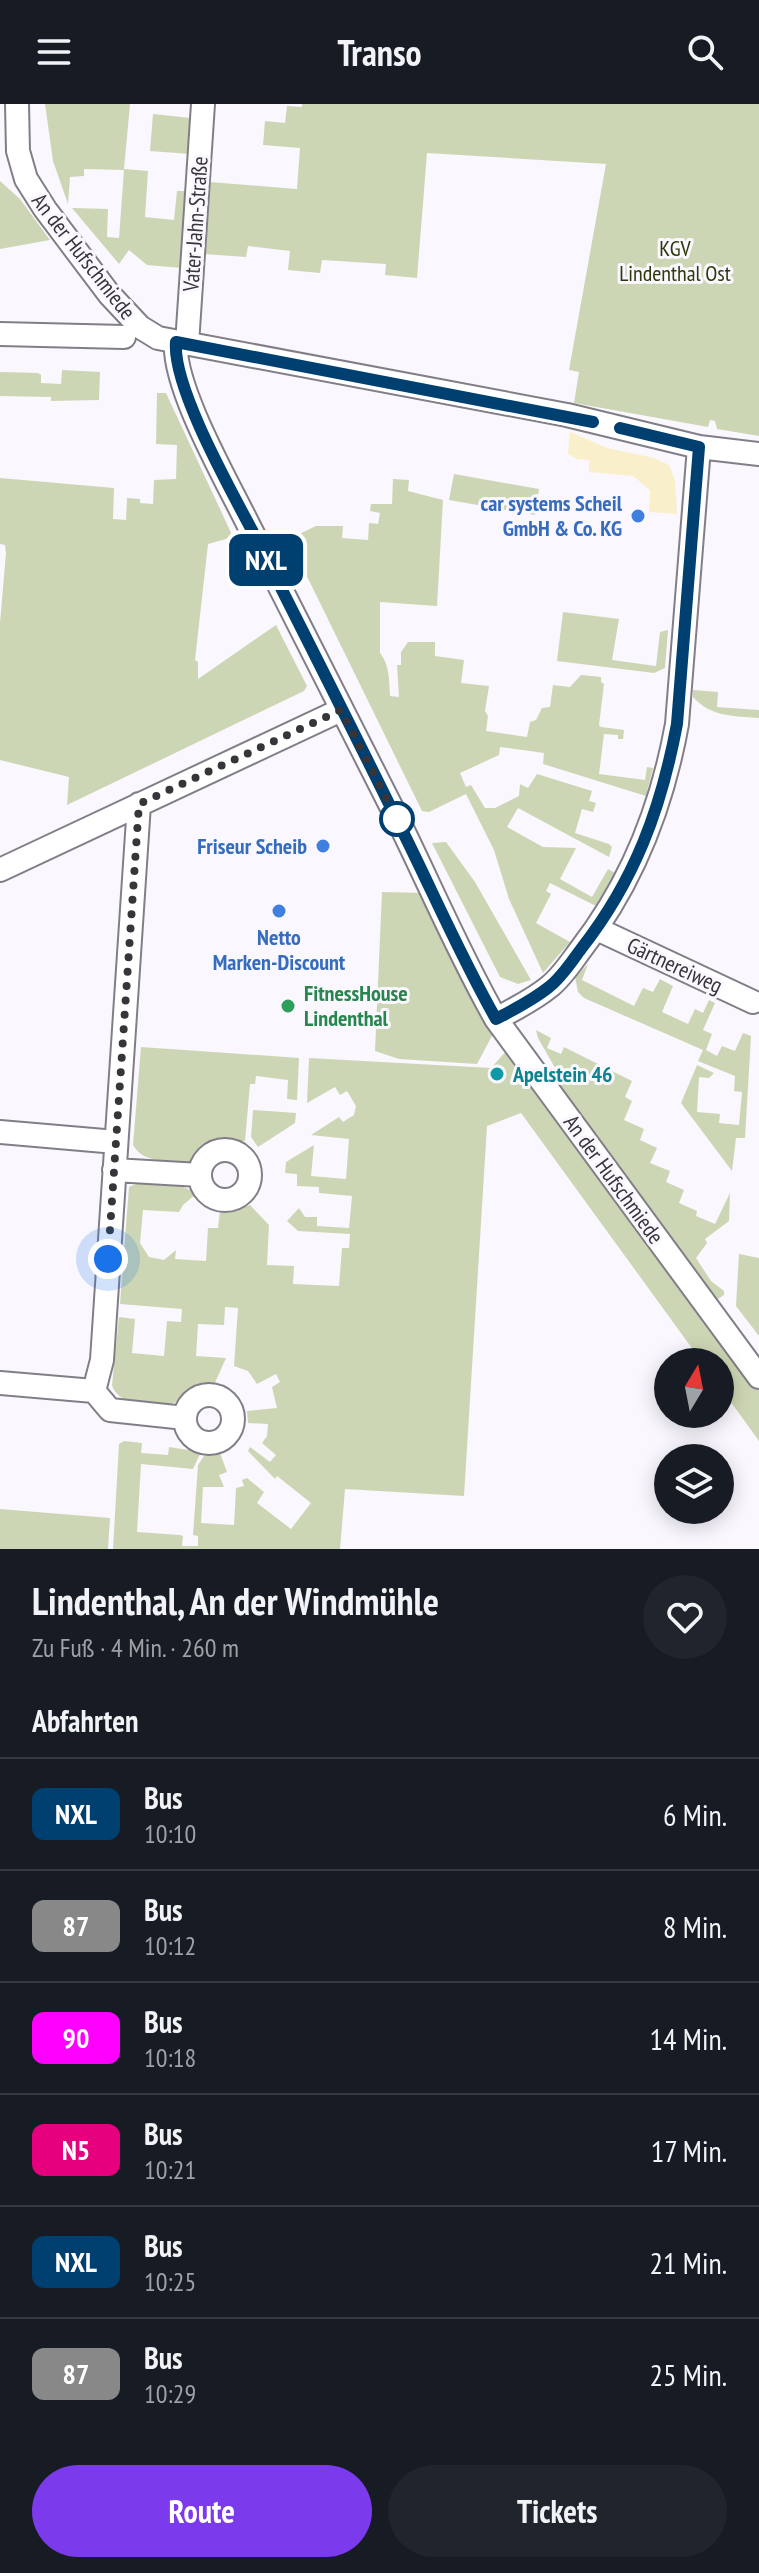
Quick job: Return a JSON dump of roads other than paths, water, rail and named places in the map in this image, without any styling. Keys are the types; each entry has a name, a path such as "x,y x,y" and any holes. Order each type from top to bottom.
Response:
{"street":[{"name":"An der Hufschmiede","path":"17,104 9,151 45,209 109,294 140,327 158,338 181,343 176,365 215,458 397,820 470,973 496,1019 759,1377"},
{"name":"Vater-Jahn-Straße","path":"181,343 203,104"},
{"path":"0,334 124,337"},
{"path":"181,343 567,415 699,447 759,454"},
{"path":"496,1019 552,985 597,929 647,838 677,724 699,447"},
{"path":"723,450 759,462"},
{"path":"0,870 341,710"},
{"path":"94,1391 102,1360 139,804"},
{"name":"Gärtnereiweg","path":"597,929 753,1002"},
{"path":"0,1132 116,1142"},
{"path":"114,1170 200,1175"},
{"path":"0,1383 94,1391 110,1410 185,1418"}],"place":[{"name":"car systems Scheil GmbH & Co. KG","path":"638,516"},
{"name":"Friseur Scheib","path":"323,846"},
{"name":"Netto Marken-Discount","path":"279,911"},
{"name":"FitnessHouse Lindenthal","path":"288,1006"},
{"name":"Apelstein 46","path":"497,1074"}],"park label":[{"name":"KGV Lindenthal Ost","path":"675,260"}]}
